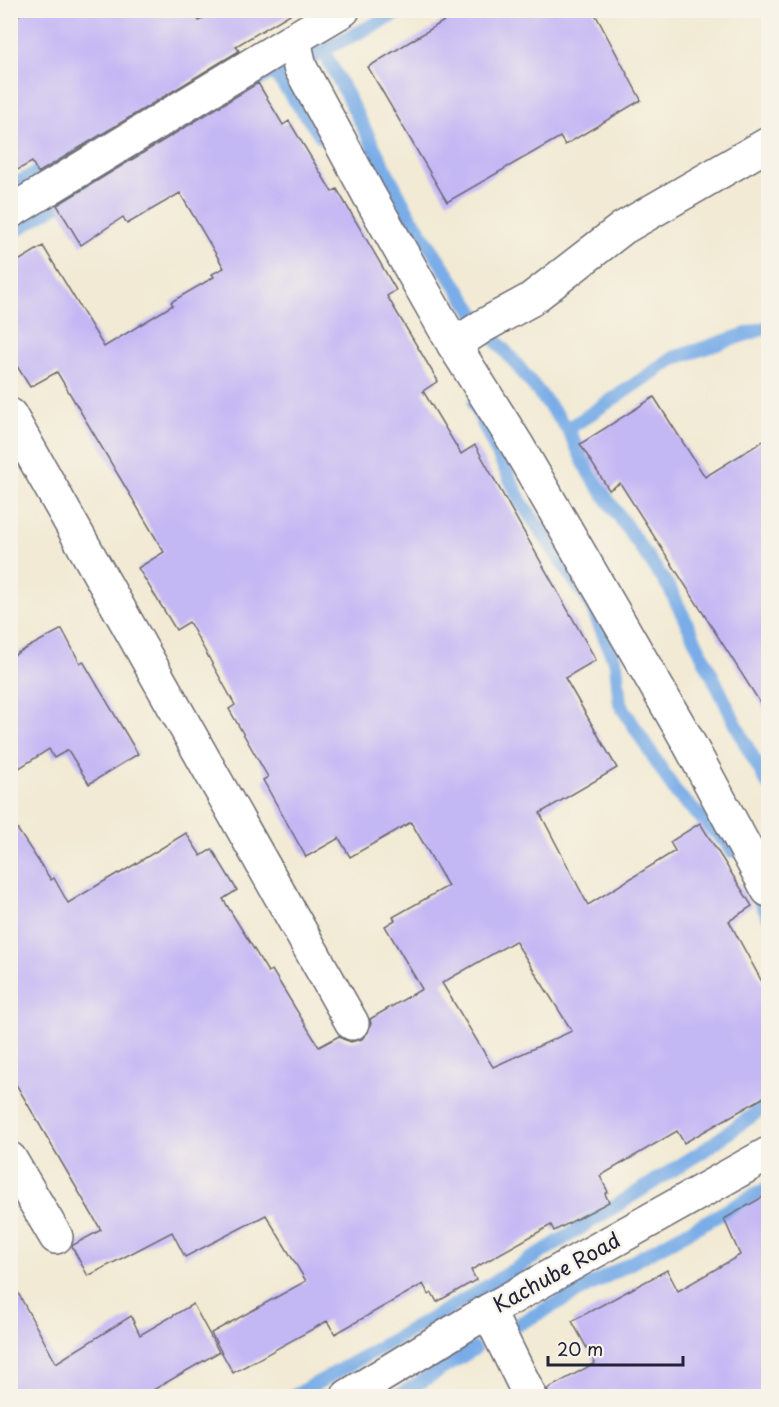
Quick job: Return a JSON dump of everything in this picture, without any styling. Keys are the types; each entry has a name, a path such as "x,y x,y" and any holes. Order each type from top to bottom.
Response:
{"street":[{"path":"10,212 344,10"},
{"path":"294,39 300,67 369,195 454,345 517,445 679,726 768,890"},
{"path":"454,345 530,300 623,228 768,144"},
{"path":"10,415 352,1023"},
{"name":"Kachube Road","path":"348,1396 488,1311 768,1154"},
{"path":"10,1159 56,1237"},
{"path":"488,1311 530,1396"}],"building":[{"path":"27,10 193,10 199,21 216,10 297,10 236,46 239,51 38,173 32,162 10,174 10,20"},
{"path":"462,10 593,10 641,100 565,145 560,137 447,202 368,67"},
{"path":"258,83 283,125 289,121 332,192 337,189 396,290 387,296 438,381 423,391 461,454 475,445 596,660 565,678 617,768 540,813 588,905 675,851 670,842 700,823 752,906 729,921 768,993 768,1095 684,1143 677,1131 600,1176 608,1192 605,1194 609,1202 554,1231 551,1225 471,1270 476,1280 437,1302 432,1293 429,1295 423,1284 335,1334 327,1321 233,1373 211,1333 306,1281 266,1215 185,1257 172,1232 88,1276 72,1247 101,1230 10,1074 10,818 51,880 54,878 68,903 186,833 201,856 212,849 237,890 223,899 268,972 272,970 319,1047 339,1036 351,1042 362,1039 368,1032 370,1019 422,989 385,926 395,920 393,917 448,886 411,822 350,857 339,838 306,857 263,780 268,777 229,709 235,705 189,622 176,630 138,568 164,552 57,372 30,387 10,355 10,266 43,246 104,347 173,305 171,302 214,277 212,274 224,268 180,193 127,224 123,217 81,245 57,205","holes":["515,941 572,1031 493,1067 442,983"]},
{"path":"654,397 705,477 768,438 768,715 620,483 609,490 580,444"},
{"path":"62,629 80,663 83,661 138,754 89,784 68,750 54,758 49,749 10,774 10,657"},
{"path":"768,1194 768,1396 549,1396 547,1389 595,1363 572,1321 667,1270 678,1291 740,1255 724,1219"},
{"path":"10,1278 56,1363 131,1316 140,1335 193,1304 219,1352 143,1396 10,1396"}],"waterway":[{"path":"299,67 323,50 404,10"},
{"path":"323,50 411,218 483,326 568,429 589,473 670,589 746,745 768,784"},
{"path":"10,234 273,71 280,70"},
{"path":"273,71 322,137"},
{"path":"10,187 106,135"},
{"path":"568,429 674,358 768,327"},
{"path":"474,404 521,502 590,603 616,664 620,704 677,794 728,844 732,851"},
{"path":"755,891 768,916"},
{"path":"294,1396 483,1289 703,1151 768,1104"},
{"path":"519,1324 768,1188"},
{"path":"398,1396 474,1349"}]}
